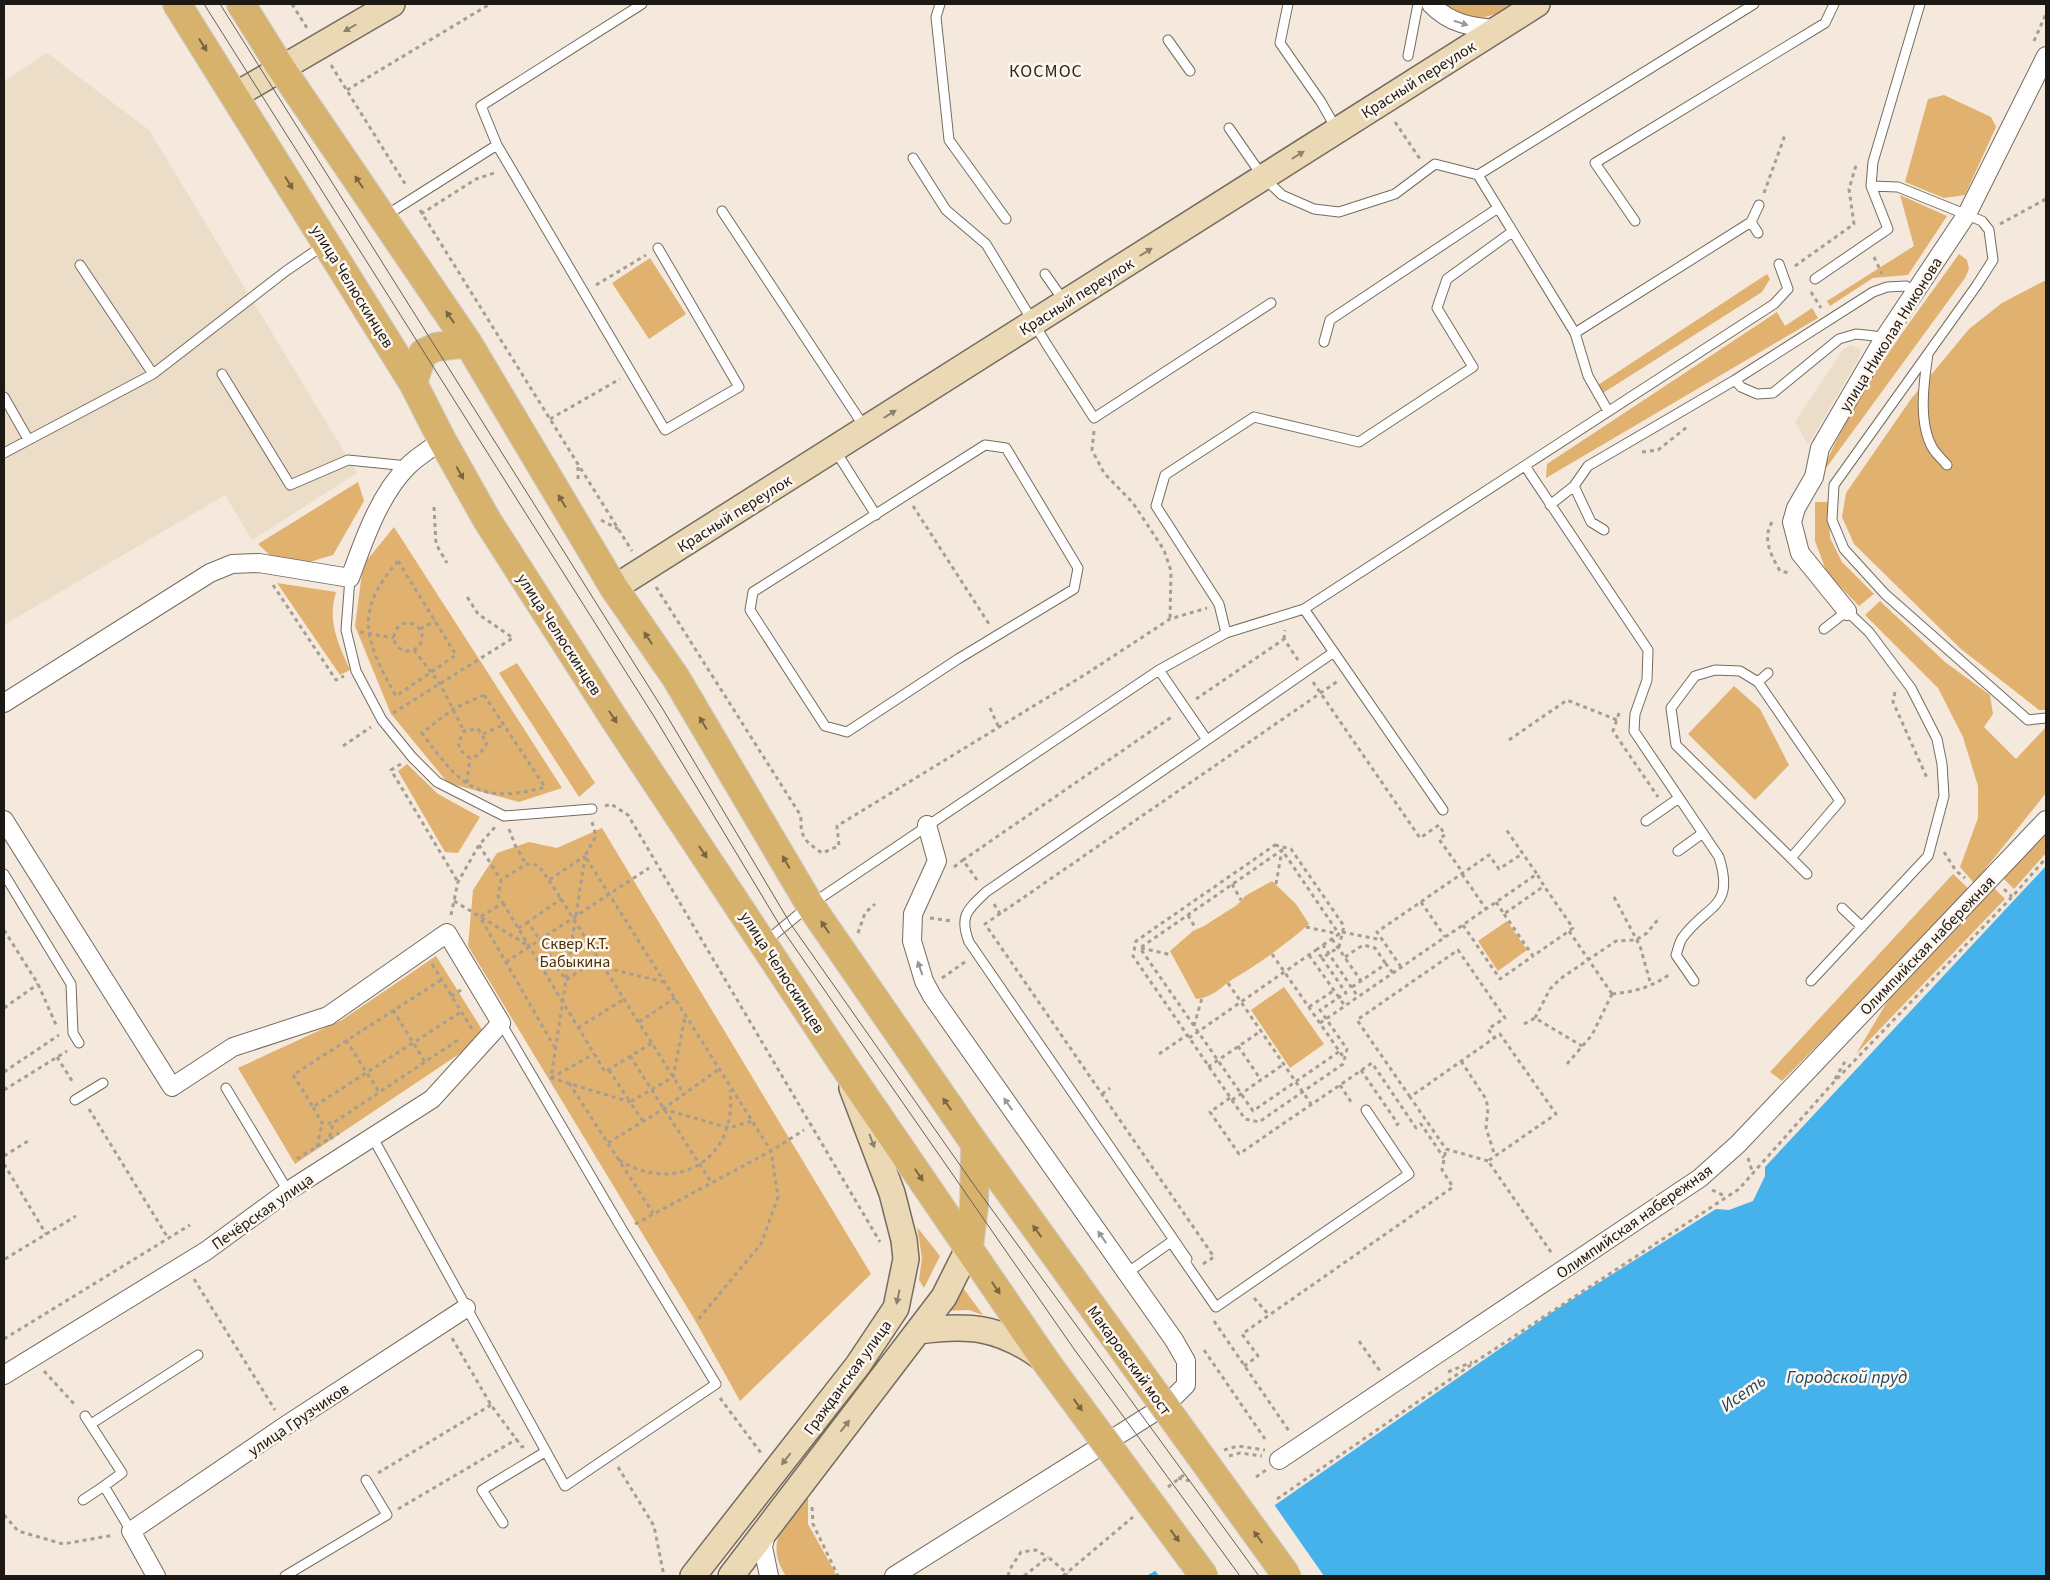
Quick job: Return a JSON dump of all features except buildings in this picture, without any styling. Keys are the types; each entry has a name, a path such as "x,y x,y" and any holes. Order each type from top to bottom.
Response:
{"main road":[{"name":"улица Челюскинцев","path":"177,4 413,383 442,440 487,520 605,704 764,942 842,1063 969,1248"},
{"path":"241,4 281,68 468,343 614,588 676,678 810,904 974,1144"},
{"path":"413,383 423,353 436,347 468,343"},
{"name":"Гражданская улица","path":"969,1248 974,1206 974,1144"},
{"name":"Макаровский мост","path":"974,1144 1286,1576"},
{"path":"969,1248 1047,1363 1204,1576"}],"street":[{"path":"234,96 392,4"},
{"path":"1431,4 1440,14 1459,24 1498,29"},
{"name":"Красный переулок","path":"614,588 835,450 1537,4"},
{"name":"улица Николая Никонова","path":"1846,611 1800,553 1792,522 1796,508 1814,477 1820,448 1883,340 1967,214 2046,56"},
{"path":"4,703 210,573 232,564 259,563 350,578 366,535 386,496 408,466 442,440"},
{"path":"4,820 172,1087 233,1047 328,1016 447,933 501,1023"},
{"name":"Олимпийская набережная","path":"1279,1460 1700,1178 1738,1144 2046,820"},
{"path":"894,1576 1166,1405 1186,1385 1186,1361 1174,1340 932,996 924,981 912,941 913,914 937,861 927,825"},
{"name":"Печёрская улица","path":"4,1375 185,1264 288,1191 432,1099 501,1023"},
{"name":"Гражданская улица","path":"693,1576 858,1365 896,1308 906,1259 904,1240 892,1193 842,1063"},
{"name":"Гражданская улица","path":"731,1576 944,1297 969,1248"},
{"name":"улица Грузчиков","path":"131,1531 285,1426 466,1308"},
{"path":"919,1331 948,1327 974,1328 1018,1340 1047,1363"},
{"path":"769,1524 763,1547 769,1576"},
{"path":"131,1531 156,1576"}],"lane":[{"path":"642,4 482,106 497,145 666,430 739,387 658,248"},
{"path":"940,4 936,17 949,140 1006,219"},
{"path":"1288,4 1280,43 1338,130"},
{"path":"1408,56 1418,4"},
{"path":"1478,175 1754,4"},
{"path":"1635,221 1595,163 1825,24 1834,4"},
{"path":"1815,279 1888,229 1871,186 1873,162 1920,4"},
{"path":"1168,40 1190,71"},
{"path":"1229,128 1263,177 1282,195 1314,209 1339,212 1395,194 1435,164 1478,175 1575,332 1588,376 1608,411"},
{"path":"383,218 497,145"},
{"path":"913,158 946,210 986,244 1033,323 1094,418 1271,303"},
{"path":"1871,186 1898,187 1982,221 1989,230 1993,260 1834,485 1832,520 1844,550 1885,594 2028,720 2046,718"},
{"path":"1575,332 1751,222 1759,204"},
{"path":"1324,342 1330,320 1498,208"},
{"path":"722,211 866,430"},
{"path":"1751,222 1758,233"},
{"path":"1226,633 1218,604 1156,506 1165,475 1254,417 1359,442 1473,367 1437,308 1448,279 1512,232"},
{"path":"4,453 153,374 286,271 327,244"},
{"path":"764,942 810,904 1159,670 1226,633 1304,609 1774,304 1788,289 1779,264"},
{"path":"80,265 153,374"},
{"path":"1045,274 1065,303"},
{"path":"1550,505 1574,486 1588,466 1735,380 1873,292 1887,287 1906,286 1914,293"},
{"path":"1735,380 1741,387 1757,394 1773,393 1839,339 1856,334 1875,336 1883,340"},
{"path":"1929,351 1923,385 1924,421 1931,446 1947,465"},
{"path":"222,374 290,485 348,460 408,466"},
{"path":"4,397 28,439"},
{"path":"986,445 1006,448 1078,568 1074,589 996,635 847,732 825,726 750,610 753,592 906,496 986,445"},
{"path":"835,450 876,515"},
{"path":"1525,466 1648,650 1647,680 1635,714 1634,731 1720,857 1724,874 1724,892 1716,905 1682,938 1676,955 1694,981"},
{"path":"1574,486 1591,522 1604,530"},
{"path":"350,578 346,630 356,671 382,720 412,757 438,782 504,816 592,810"},
{"path":"1304,609 1442,810"},
{"path":"1811,980 1928,856 1944,796 1942,764 1937,739 1911,688 1869,632 1846,611 1824,629"},
{"path":"1187,1259 969,942 964,922 966,914 972,905 986,892 1334,652"},
{"path":"1159,670 1207,740"},
{"path":"1791,858 1840,801 1758,682 1740,671 1715,670 1695,676 1671,708 1676,745 1807,874"},
{"path":"1758,682 1768,673"},
{"path":"1646,820 1679,798"},
{"path":"1678,851 1703,833"},
{"path":"4,874 71,984 73,1033 79,1043"},
{"path":"1842,908 1862,927"},
{"path":"373,1138 565,1486 716,1384 622,1231 501,1023"},
{"path":"78,1098 103,1083"},
{"path":"226,1088 288,1191"},
{"path":"1129,1275 1171,1242 1216,1308 1409,1174 1366,1110"},
{"path":"84,1500 122,1473 88,1420 198,1355"},
{"path":"503,1523 482,1490 545,1452"},
{"path":"285,1576 387,1515 366,1480"},
{"path":"104,1486 131,1531"}],"path":[{"path":"292,4 618,529 801,816 800,832 808,843 822,853 839,846 837,826 999,728 1170,619 1218,604"},
{"path":"346,90 490,4"},
{"path":"1395,122 1427,171"},
{"path":"1759,204 1785,135"},
{"path":"421,214 476,178 511,168"},
{"path":"1989,230 2046,199"},
{"path":"584,292 658,248"},
{"path":"1877,261 1880,270"},
{"path":"1813,296 1821,307"},
{"path":"550,419 632,373"},
{"path":"1094,418 1092,450 1104,473 1133,503 1164,550 1171,571 1170,619"},
{"path":"578,464 578,487"},
{"path":"906,496 996,635"},
{"path":"434,507 436,544 447,563"},
{"path":"598,518 618,529"},
{"path":"398,561 456,655 396,696 373,655 368,633 368,613 381,580 398,561"},
{"path":"259,563 336,680 356,671"},
{"path":"343,746 513,638 478,614 466,595"},
{"path":"420,629 435,621"},
{"path":"406,623 412,623 420,629 422,637 414,650 407,652 396,645 394,638 398,627 406,623"},
{"path":"346,630 394,638"},
{"path":"414,650 440,684 464,731"},
{"path":"931,911 929,918 986,924 1349,674"},
{"path":"1897,684 1893,702 1930,784"},
{"path":"484,694 503,725 544,787 520,794 485,793 467,784 449,770 422,733 453,709 484,694"},
{"path":"1510,740 1567,700 1616,720"},
{"path":"990,708 999,728"},
{"path":"1620,711 1612,731 1665,807"},
{"path":"483,734 503,725"},
{"path":"464,731 478,729 487,742 480,755 470,758"},
{"path":"464,731 458,743 461,751 470,758"},
{"path":"412,757 392,770 458,882"},
{"path":"467,797 470,758"},
{"path":"611,804 628,815 881,1243"},
{"path":"322,1123 333,1123 472,1031 431,963 446,952 447,933 458,882 479,845 504,816"},
{"path":"1416,832 1420,838 1439,825 1445,834 1439,838 1486,909"},
{"path":"551,1078 574,918 586,856 596,836 592,827"},
{"path":"1463,925 1500,979 1573,928 1505,828"},
{"path":"1934,836 1956,870"},
{"path":"479,845 501,880 498,896 530,946 604,1072 652,1043"},
{"path":"515,845 526,864"},
{"path":"1159,1054 1188,1036 1198,1032 1310,955 1316,950 1332,939 1344,926 1291,849 1275,845 1136,941 1133,956 1188,1036 1208,1067 1231,1099 1244,1119 1259,1122 1343,1064 1347,1049 1320,1010 1346,993 1316,950"},
{"path":"1276,884 1282,850"},
{"path":"1140,948 1282,850"},
{"path":"1282,850 1340,932 1338,948 1322,958"},
{"path":"1401,968 1377,932 1489,855 1499,869 1522,854"},
{"path":"549,880 586,856"},
{"path":"586,856 771,1151 778,1197 761,1244 685,1333"},
{"path":"950,873 964,860"},
{"path":"501,880 526,864 538,865 574,918 684,1094"},
{"path":"506,962 611,895 649,868"},
{"path":"1320,1023 1536,874"},
{"path":"1232,884 1241,900"},
{"path":"1504,914 1544,886"},
{"path":"1614,897 1646,958 1651,985"},
{"path":"518,928 561,898"},
{"path":"454,901 530,946"},
{"path":"1421,902 1445,937"},
{"path":"1496,902 1533,956"},
{"path":"480,917 503,903"},
{"path":"1188,915 1196,929"},
{"path":"480,917 555,1048"},
{"path":"1524,1024 1535,1018 1550,989 1560,978 1616,941 1636,940 1647,933 1660,917"},
{"path":"528,922 566,980"},
{"path":"986,924 1214,1257 1198,1267"},
{"path":"1306,927 1382,940"},
{"path":"4,930 38,984 68,1050"},
{"path":"1569,931 1612,994"},
{"path":"1369,946 1371,938"},
{"path":"1332,939 1361,981"},
{"path":"1345,957 1363,945 1375,948 1393,974"},
{"path":"1323,946 1358,997"},
{"path":"1140,948 1172,955"},
{"path":"1140,948 1253,1112 1340,1052"},
{"path":"1494,1038 1488,1029 1505,1018 1458,950 1357,1020 1446,1149 1488,1161 1564,1270"},
{"path":"1272,954 1345,1059"},
{"path":"1310,955 1344,1006"},
{"path":"566,980 598,958"},
{"path":"1352,987 1386,964"},
{"path":"605,967 664,982"},
{"path":"1612,994 1635,992 1670,974"},
{"path":"317,1147 322,1123 292,1075 442,980"},
{"path":"1228,983 1312,1104"},
{"path":"4,1008 38,984"},
{"path":"451,996 461,990"},
{"path":"1309,1007 1334,990"},
{"path":"1567,1064 1592,1035 1612,994"},
{"path":"639,1022 675,998"},
{"path":"1194,1027 1202,998"},
{"path":"578,1028 624,999"},
{"path":"393,1010 426,1062"},
{"path":"312,1107 461,1012"},
{"path":"551,1078 630,1102 673,1077 686,1016"},
{"path":"1535,1018 1582,1046"},
{"path":"1208,1067 1261,1031"},
{"path":"4,1072 61,1034"},
{"path":"1410,1097 1500,1034 1556,1114 1488,1161"},
{"path":"346,1040 379,1092"},
{"path":"4,1090 79,1043"},
{"path":"1238,1046 1261,1080"},
{"path":"551,1078 594,1054"},
{"path":"630,1056 711,1182"},
{"path":"57,1057 78,1098 168,1238"},
{"path":"1460,1061 1486,1100 1488,1108 1486,1128 1495,1156"},
{"path":"1284,1064 1241,1094 1210,1112 1239,1154 1372,1063 1416,1128 1421,1124 1444,1158"},
{"path":"608,1143 663,1109 719,1069"},
{"path":"609,1070 643,1121"},
{"path":"569,1083 653,1213"},
{"path":"619,1160 633,1169 649,1174 665,1175 682,1172 700,1164 721,1143 728,1128 732,1108 730,1088"},
{"path":"1102,1094 1110,1088"},
{"path":"663,1109 728,1128 752,1120"},
{"path":"329,1139 333,1123"},
{"path":"622,1231 771,1151 804,1130"},
{"path":"298,1159 339,1133"},
{"path":"4,1156 28,1141"},
{"path":"1244,1366 1258,1356 1242,1334 1453,1187 1442,1170 1446,1149"},
{"path":"4,1164 46,1234"},
{"path":"5,1259 76,1216"},
{"path":"4,1339 190,1225"},
{"path":"185,1264 285,1426"},
{"path":"1256,1297 1269,1315"},
{"path":"1213,1320 1300,1446"},
{"path":"444,1323 491,1405 522,1447"},
{"path":"1358,1341 1378,1368"},
{"path":"1204,1350 1265,1439"},
{"path":"31,1358 88,1420"},
{"path":"366,1480 491,1405"},
{"path":"731,1412 766,1459"},
{"path":"387,1515 517,1439"},
{"path":"611,1456 654,1526 664,1576"},
{"path":"1163,1491 1178,1478"},
{"path":"815,1500 812,1507 813,1524 838,1576"},
{"path":"4,1515 18,1530 64,1544 131,1531"},
{"path":"1063,1576 1068,1574 1134,1516"},
{"path":"1008,1576 1010,1569 1021,1552 1036,1550 1048,1557 1068,1574"},
{"path":"1024,1576 1048,1557"}],"shaded area":[{"path":"47,53 149,130 357,473 252,540 225,495 4,625 4,81"},
{"path":"1851,345 1861,350 1858,360 1808,445 1795,422 1843,349"}],"green space":[{"path":"1441,4 1515,4 1496,14 1478,18 1460,14"},
{"path":"1944,95 1991,117 1996,127 1965,195 1944,198 1905,182 1928,99"},
{"path":"1900,195 1947,216 1908,275 1873,278 1830,306 1827,301 1914,246"},
{"path":"1959,254 1967,260 1969,269 1965,278 1821,475 1849,416 1866,388 1902,333"},
{"path":"650,258 686,314 649,339 612,283"},
{"path":"1767,274 1770,279 1762,292 1603,393 1598,385"},
{"path":"2046,280 2046,710 2039,710 1961,649 1854,544 1842,517 1846,493 1911,399 1969,329 2002,303"},
{"path":"1812,308 1818,318 1546,478 1547,464 1777,312 1785,326"},
{"path":"358,482 364,501 333,555 306,563 275,560 258,544"},
{"path":"1815,502 1829,502 1830,538 1842,562 1874,594 1859,606 1827,573 1815,541"},
{"path":"394,527 562,788 519,802 448,783 391,714 355,626 363,565"},
{"path":"277,583 336,592 333,623 350,670 340,675"},
{"path":"1880,601 1945,662 1990,695 1993,714 1984,727 2016,759 2046,727 2046,793 1974,883 1960,867 1978,818 1978,786 1963,737 1938,688 1865,615"},
{"path":"517,663 595,783 579,797 499,673"},
{"path":"1734,686 1760,709 1789,765 1755,800 1688,734"},
{"path":"407,764 438,794 480,817 458,853 445,852 398,771"},
{"name":"Сквер К.Т. Бабыкина","path":"602,828 871,1274 740,1401 696,1322 468,946 473,890 497,853 529,842 557,848"},
{"path":"2046,831 2046,853 2014,889 2002,877"},
{"path":"1953,874 1971,891 1782,1081 1770,1072"},
{"path":"1272,881 1296,904 1309,924 1253,967 1216,992 1207,997 1196,999 1170,951 1193,931 1237,905 1245,896"},
{"path":"1993,887 2005,899 1856,1054 1896,987"},
{"path":"1507,921 1527,950 1498,971 1478,941"},
{"path":"436,956 486,1036 295,1164 238,1068 342,1020"},
{"path":"1284,987 1324,1044 1290,1068 1251,1010"},
{"path":"917,1227 940,1256 924,1288 919,1280 922,1258"},
{"path":"958,1281 983,1315 969,1310 943,1311"},
{"path":"808,1495 808,1524 837,1576 786,1576 779,1564 777,1542 780,1532"}],"water":[{"name":"Городской пруд","path":"2046,866 2046,1576 1146,1576 1275,1505 1557,1309 1716,1209 1729,1210 1753,1201 1765,1176 1765,1167"}],"pier":[{"path":"1273,1503 1324,1576 1159,1576 1154,1569"}],"tram line":[{"path":"204,4 655,718 782,929 1074,1349 1240,1576"},
{"path":"220,4 664,711 790,923 974,1185 1259,1576"}],"district":[{"name":"КОСМОС","path":"1046,71"}],"water label":[{"name":"Исеть","path":"1743,1393"}]}
